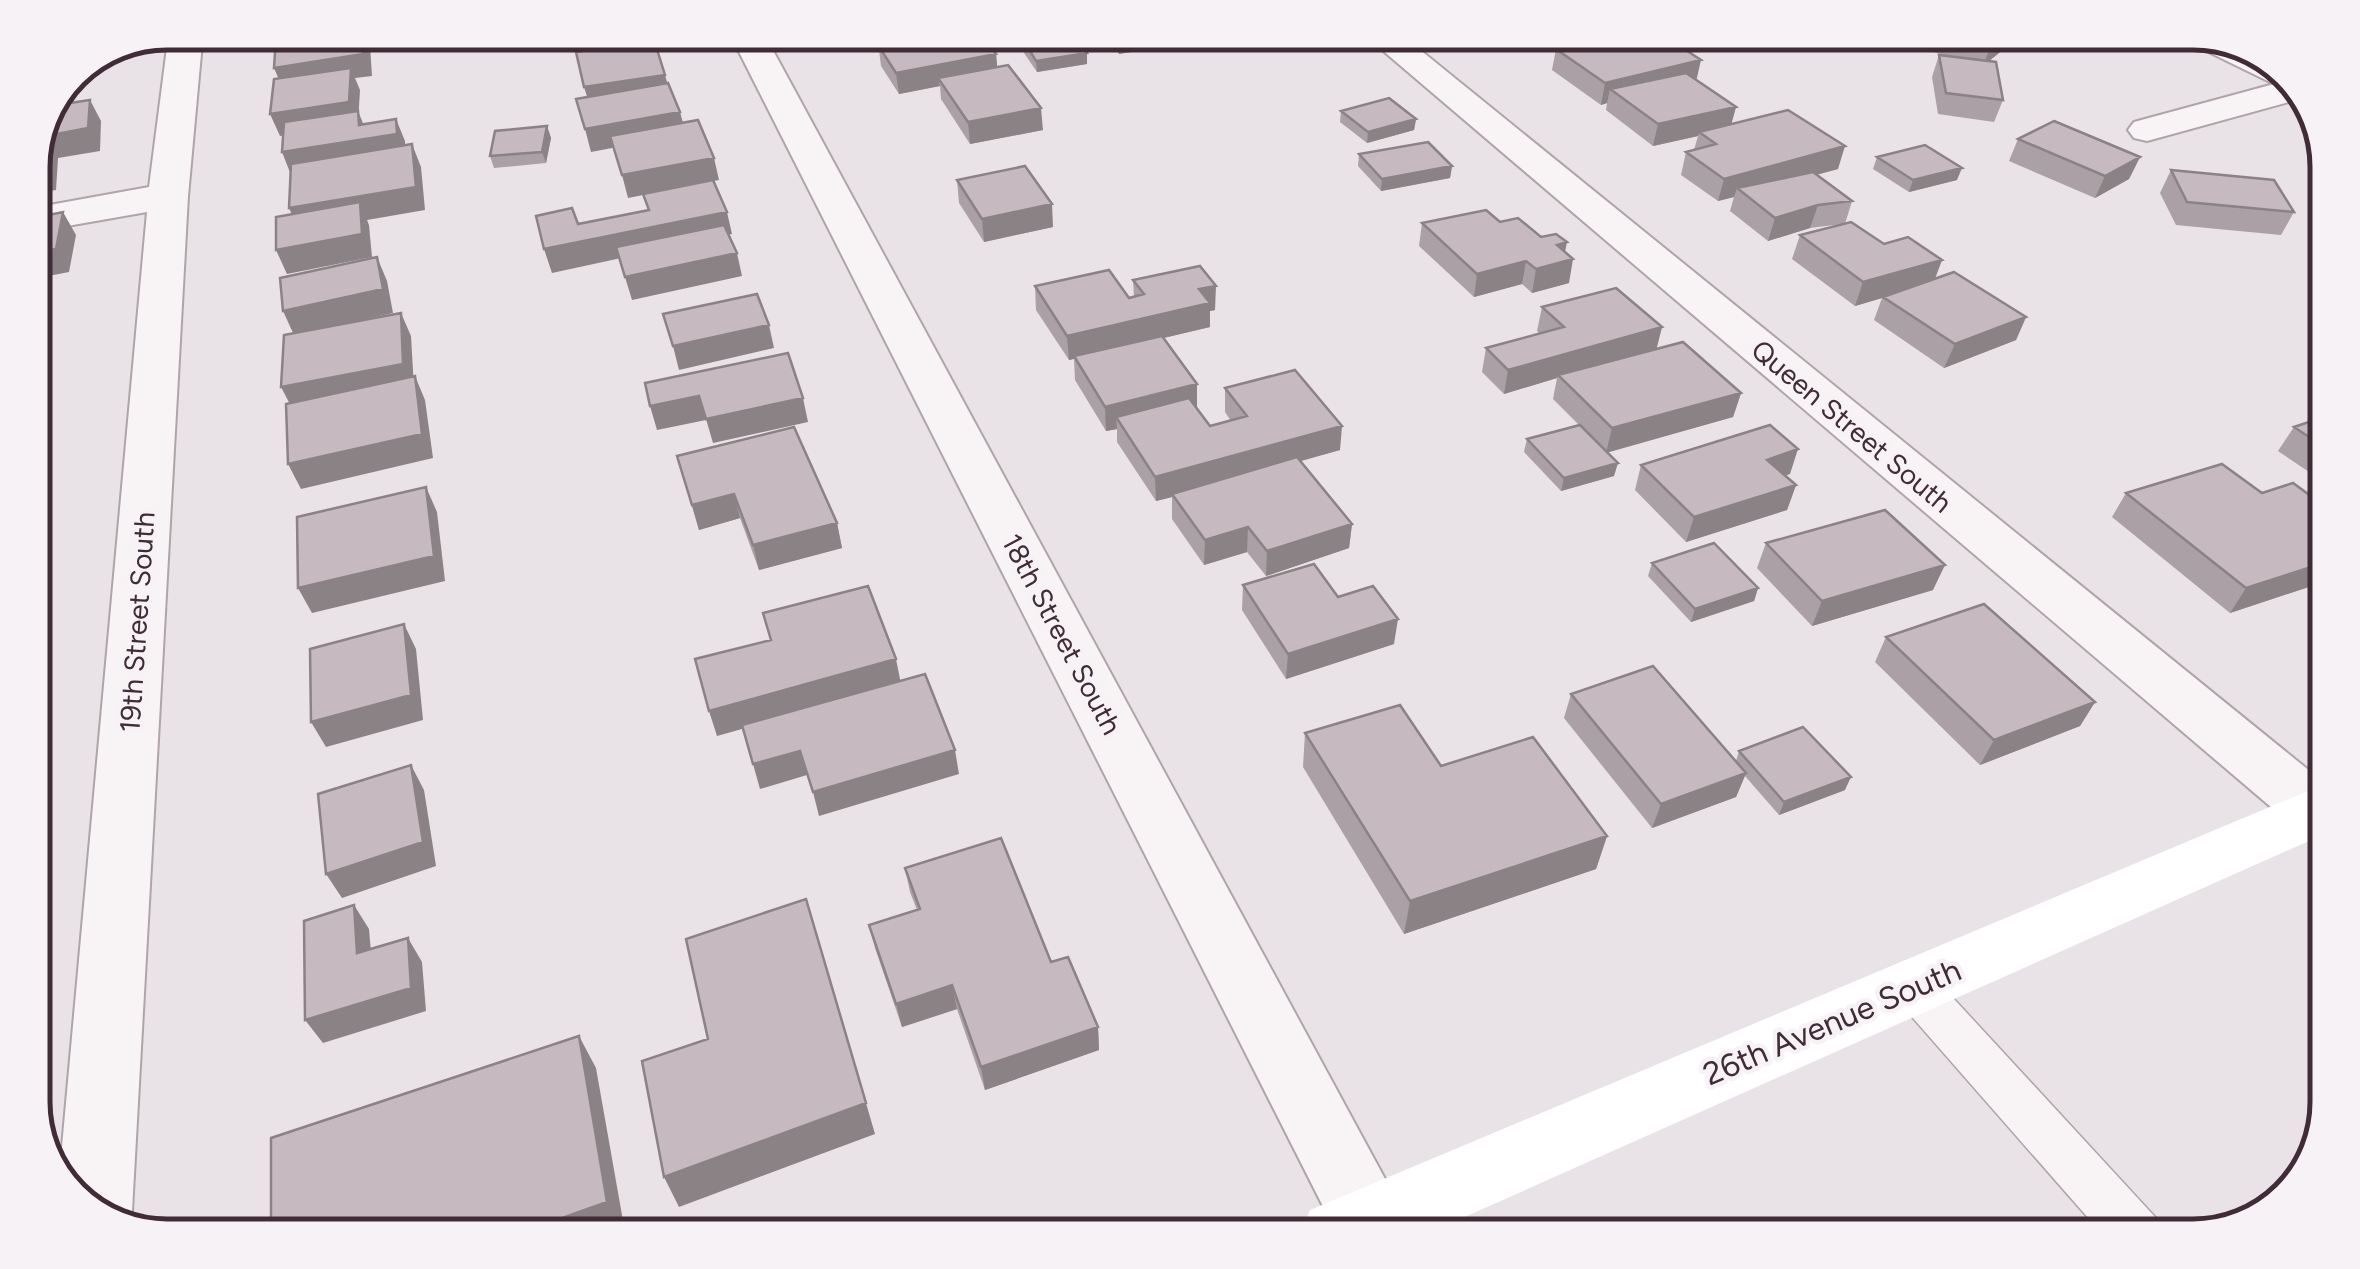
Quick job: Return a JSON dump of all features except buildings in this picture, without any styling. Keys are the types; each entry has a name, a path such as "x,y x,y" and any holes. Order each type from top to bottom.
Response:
{"street":[{"name":"19th Street South","path":"95,1194 168,196 184,50"},
{"name":"18th Street South","path":"755,50 1355,1219"},
{"name":"Queen Street South","path":"1398,50 2310,800"},
{"path":"2147,130 2283,93"},
{"path":"50,217 168,196"},
{"name":"26th Avenue South","path":"1391,1219 1914,987 2310,818"}],"lane":[{"path":"1914,987 2123,1219"}]}
